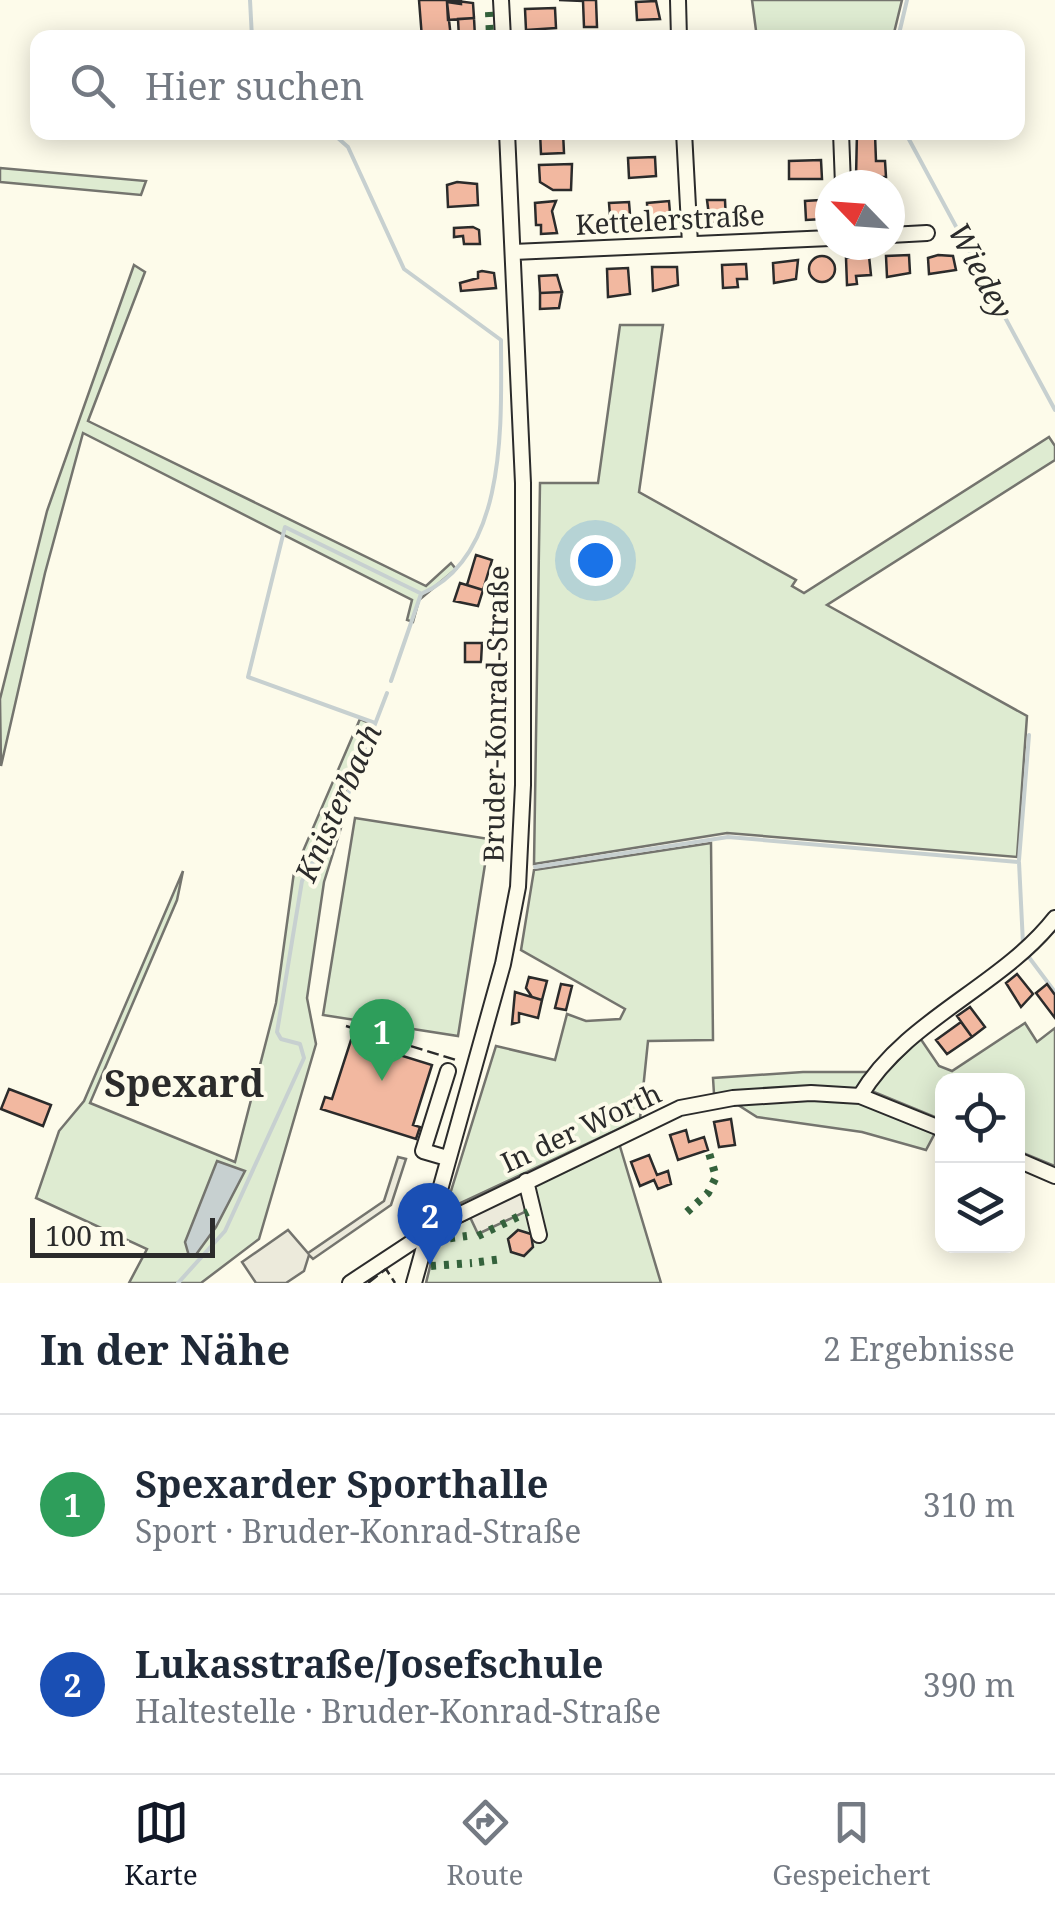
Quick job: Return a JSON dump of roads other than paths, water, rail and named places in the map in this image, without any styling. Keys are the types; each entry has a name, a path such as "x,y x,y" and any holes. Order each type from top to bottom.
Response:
{"street":[{"path":"501,0 503,30"},
{"path":"678,0 680,30"},
{"name":"Bruder-Konrad-Straße","path":"414,1283 503,964 522,837 523,483 507,140"},
{"path":"684,140 690,244"},
{"path":"841,140 842,170"},
{"path":"905,234 928,233"},
{"name":"Kettelerstraße","path":"513,252 815,239"},
{"path":"860,1096 904,1044 1027,950 1055,918"},
{"path":"447,1158 423,1151 448,1071"},
{"name":"In der Worth","path":"350,1283 438,1225 680,1108 733,1098 811,1093 860,1096 935,1126"},
{"path":"1025,1163 1055,1176"},
{"path":"526,1181 538,1235"}],"waterway":[{"name":"Knisterbach","path":"250,0 252,30"},
{"name":"Wiedey","path":"900,30 907,0"},
{"name":"Knisterbach","path":"340,140 348,147 404,269 501,340 499,445 485,518 471,549 450,575 421,594 391,681"},
{"name":"Wiedey","path":"909,140 1055,410"},
{"path":"375,723 248,677 285,527 420,593"},
{"name":"Knisterbach","path":"178,1283 225,1231 304,1058 300,1044 281,1039 277,1032 302,881 340,815 387,693"},
{"path":"1019,860 1029,735"},
{"path":"535,867 728,837 1019,862 1023,944"},
{"path":"1028,956 1055,992"}],"place":[{"name":"Spexarder Sporthalle","path":"382,1081"},
{"name":"Lukasstraße/Josefschule","path":"430,1265"}],"district":[{"name":"Spexard","path":"184,1084"}]}
